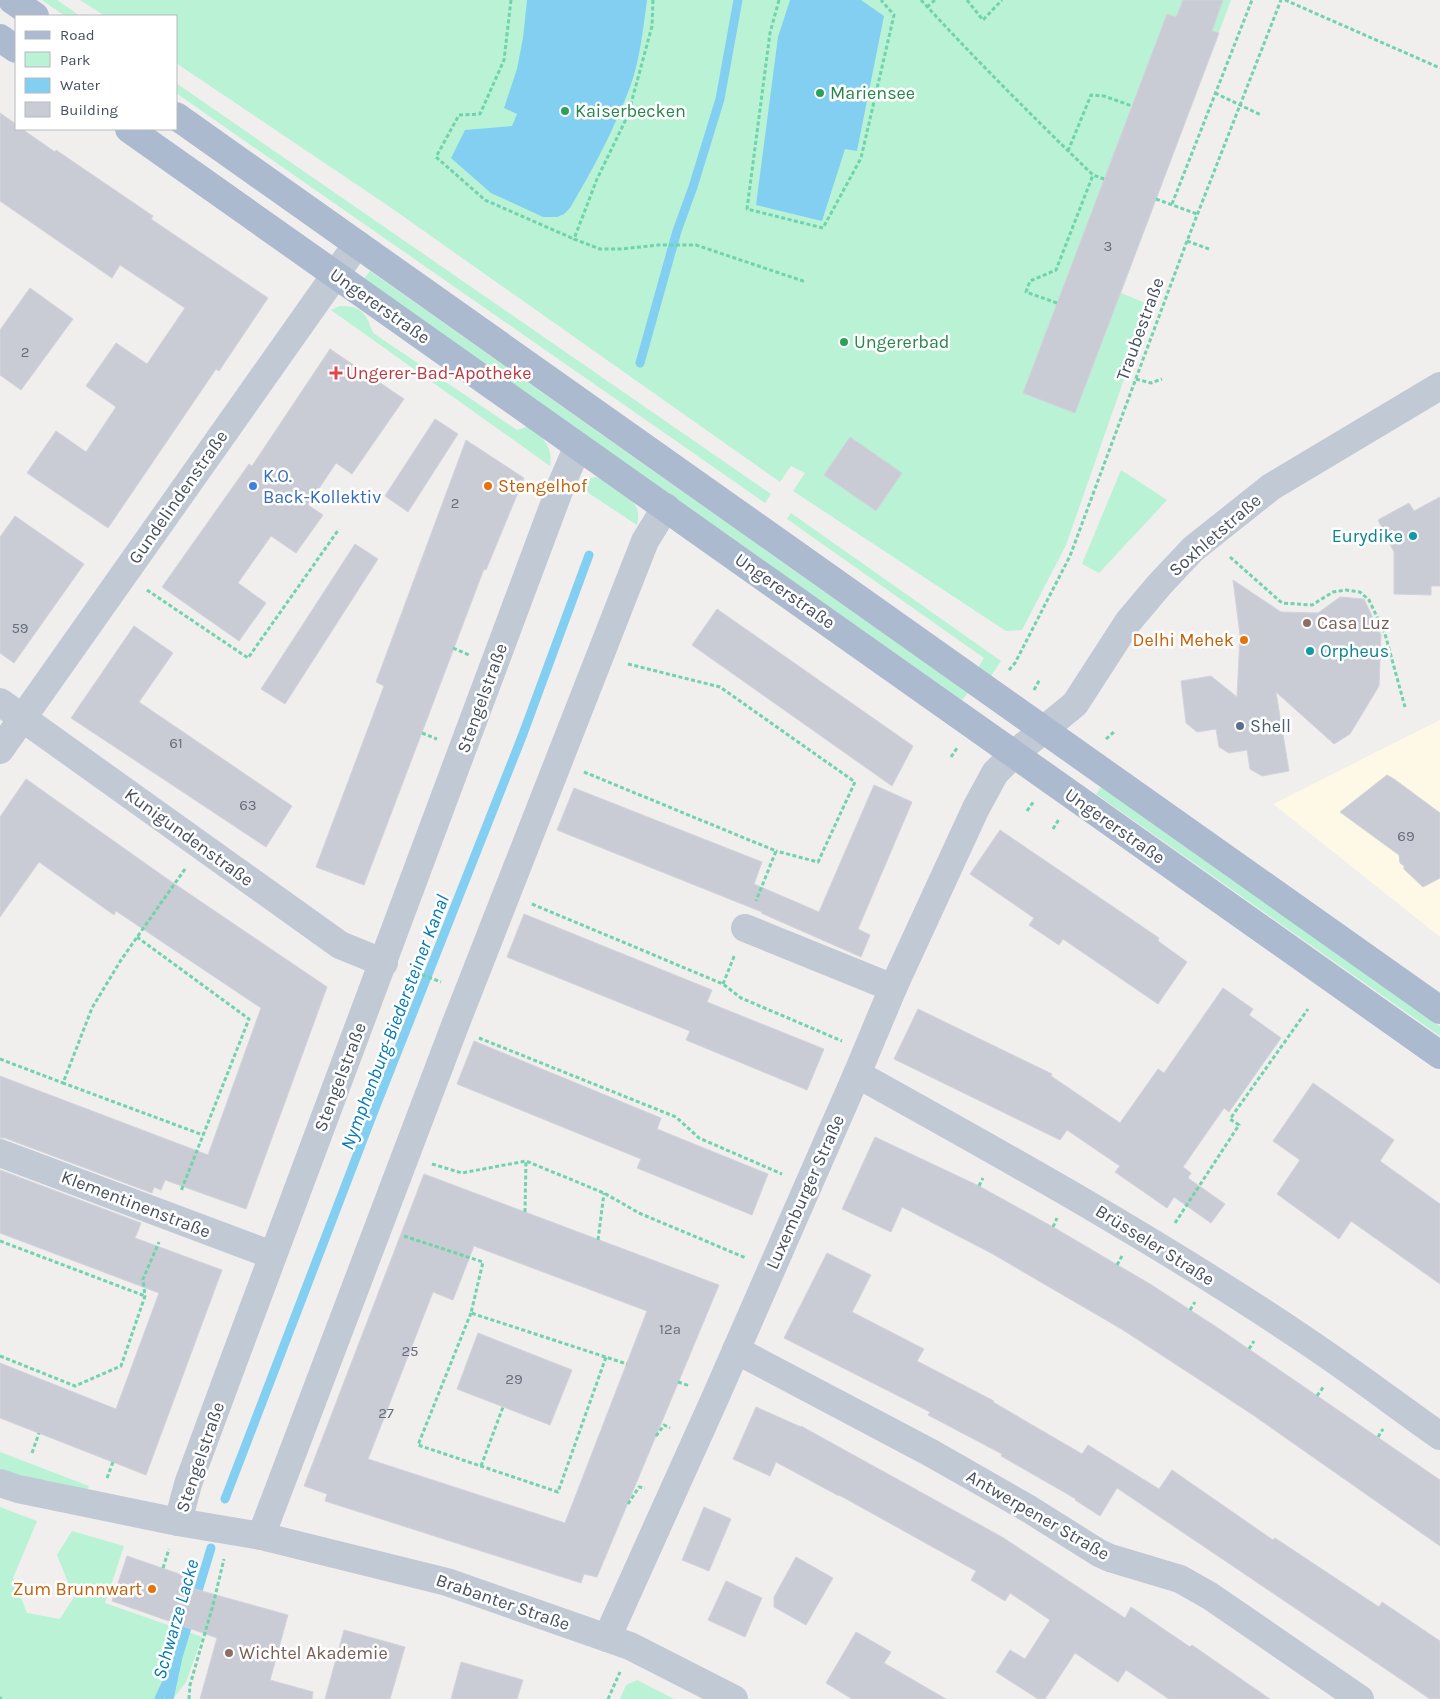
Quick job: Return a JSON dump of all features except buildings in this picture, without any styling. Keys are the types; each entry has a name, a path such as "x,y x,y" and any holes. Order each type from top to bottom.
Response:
{"main road":[{"path":"12,0 34,15"},
{"path":"0,38 15,48"},
{"name":"Ungererstraße","path":"178,117 1440,1010"},
{"name":"Ungererstraße","path":"130,130 1440,1055"}],"street":[{"name":"Gundelindenstraße","path":"0,750 356,244"},
{"name":"Soxhletstraße","path":"1014,754 1075,704 1128,622 1193,549 1271,487 1440,386"},
{"name":"Stengelstraße","path":"261,1536 178,1522 188,1484 272,1256 396,966 562,484 578,446"},
{"path":"261,1536 506,893 645,541 666,507"},
{"name":"Kunigundenstraße","path":"0,702 340,945 396,966"},
{"name":"Luxemburger Straße","path":"607,1638 772,1269 892,988 976,808 995,774 1014,754"},
{"path":"745,928 892,988"},
{"name":"Brüsseler Straße","path":"861,1062 1046,1179 1159,1246 1309,1342 1440,1436"},
{"name":"Klementinenstraße","path":"0,1153 272,1256"},
{"name":"Antwerpener Straße","path":"736,1350 931,1453 1099,1553 1180,1579 1210,1596 1360,1699"},
{"path":"0,1482 18,1489 178,1522"},
{"name":"Brabanter Straße","path":"261,1536 447,1582 630,1646 734,1699"}],"path":[{"path":"511,0 504,60 480,114 459,115 436,157 485,200 600,249 622,249 658,245 696,245 806,282"},
{"path":"574,239 597,179 628,115 652,26 654,0"},
{"path":"779,0 770,33 747,209 823,228 861,158 894,15 881,0"},
{"path":"921,0 962,46 1093,175 1104,179"},
{"path":"928,7 935,0"},
{"path":"967,0 983,20 1002,0"},
{"path":"1172,204 1252,0"},
{"name":"Traubestraße","path":"1015,663 1070,556 1187,241 1281,0"},
{"path":"1285,0 1440,68"},
{"path":"1215,93 1261,116"},
{"path":"1068,150 1091,95 1104,96 1132,106"},
{"path":"1057,303 1026,292 1030,282 1056,270 1093,175"},
{"path":"1156,199 1198,214"},
{"path":"1187,241 1209,249"},
{"path":"1136,378 1151,383 1162,378"},
{"path":"124,574 248,658 339,529"},
{"path":"1244,570 1282,603 1312,605 1333,592 1346,590 1360,592 1369,600 1385,634 1405,707"},
{"path":"453,648 470,655"},
{"path":"558,761 776,851 818,862 855,782 720,687 600,657"},
{"path":"422,733 440,739"},
{"path":"63,1083 92,1008 120,960 201,846"},
{"path":"723,984 776,851"},
{"path":"506,893 723,984 741,998 861,1062"},
{"path":"0,1356 75,1386 121,1366 145,1296 143,1279 170,1217 249,1019 136,937"},
{"path":"396,966 447,985"},
{"path":"1159,1246 1239,1125 1230,1119 1308,1009"},
{"path":"454,1028 676,1117 699,1138 808,1185"},
{"path":"0,1058 203,1135"},
{"path":"406,1156 462,1173 526,1161 604,1193 639,1213 772,1269"},
{"path":"525,1212 526,1161"},
{"path":"598,1240 604,1193"},
{"path":"378,1228 483,1262 471,1313 418,1445 558,1492 606,1357"},
{"path":"0,1241 145,1296"},
{"path":"471,1313 627,1364"},
{"path":"481,1466 503,1407"},
{"path":"32,1453 39,1434"},
{"path":"189,1699 190,1685 213,1605 231,1531"}],"shaded area":[{"path":"1440,720 1440,937 1273,804"}],"green space":[{"path":"42,0 57,0 79,15 64,15"},
{"name":"Ungererbad","path":"80,0 1231,0 1121,293 1150,305 1066,545 1022,630 1006,631 793,491 805,473 791,466 780,482 387,205 178,64 178,15 103,15"},
{"path":"178,84 771,494 765,503 178,94"},
{"path":"370,271 968,693 962,700 364,279"},
{"path":"340,306 348,306 362,312 366,316 373,333 517,430 531,426 544,439 549,448 550,466 331,310"},
{"path":"1121,470 1167,500 1099,573 1082,564"},
{"path":"596,477 613,486 631,500 638,511 637,525 575,484 585,479"},
{"path":"791,513 1001,661 991,676 978,668 984,658 787,519"},
{"path":"1101,787 1440,1026 1440,1036 1096,794"},
{"path":"0,1452 89,1486 86,1493 0,1472"},
{"path":"0,1507 37,1521 13,1578 27,1613 60,1619 74,1597 57,1555 72,1531 124,1546 105,1603 202,1637 186,1682 173,1699 0,1699"},
{"path":"637,1680 674,1699 620,1699 626,1685"}],"water":[{"name":"Kaiserbecken","path":"527,0 647,0 641,44 624,103 603,149 570,208 564,214 557,217 543,217 491,193 451,158 465,130 512,126 517,114 504,108 517,69"},
{"name":"Mariensee","path":"790,0 861,0 884,16 857,151 845,149 822,221 756,205 778,37"}],"waterway":[{"name":"Nymphenburg-Biedersteiner Kanal","path":"640,363 677,231 693,187 720,99 738,0"},
{"name":"Nymphenburg-Biedersteiner Kanal","path":"225,1499 374,1111 523,734 589,555"},
{"name":"Schwarze Lacke","path":"195,1601 211,1548"},
{"name":"Schwarze Lacke","path":"169,1699 178,1657 190,1618"},
{"path":"159,1699 171,1673"}],"place":[{"name":"Mariensee","path":"820,93"},
{"name":"Kaiserbecken","path":"565,111"},
{"name":"Ungererbad","path":"844,342"},
{"name":"Ungerer-Bad-Apotheke","path":"336,373"},
{"name":"K.O. Back-Kollektiv","path":"253,486"},
{"name":"Stengelhof","path":"488,486"},
{"name":"Eurydike","path":"1413,536"},
{"name":"Casa Luz","path":"1307,623"},
{"name":"Delhi Mehek","path":"1244,640"},
{"name":"Orpheus","path":"1310,651"},
{"name":"Shell","path":"1240,726"},
{"name":"Zum Brunnwart","path":"152,1589"},
{"name":"Wichtel Akademie","path":"229,1653"}]}
